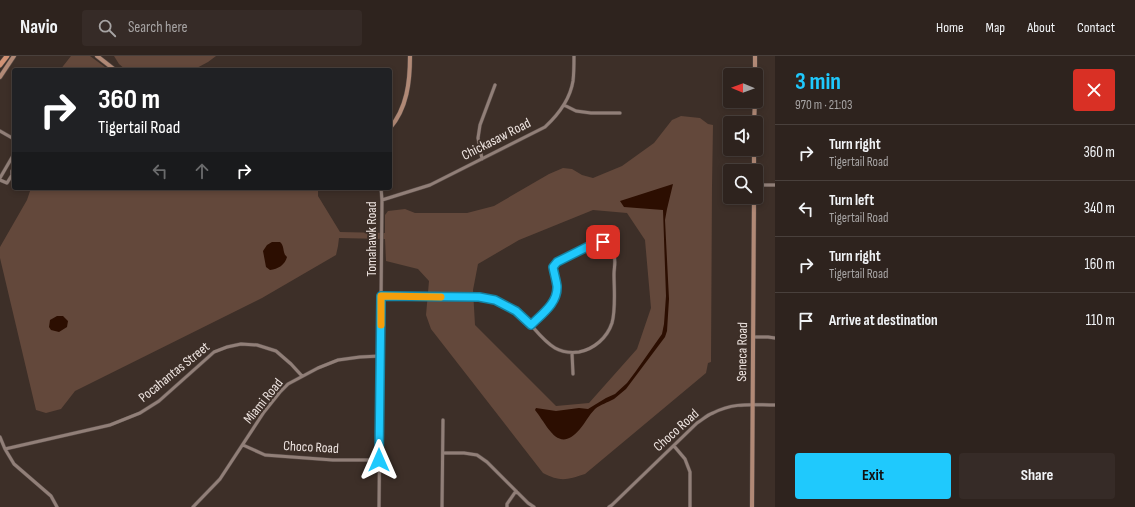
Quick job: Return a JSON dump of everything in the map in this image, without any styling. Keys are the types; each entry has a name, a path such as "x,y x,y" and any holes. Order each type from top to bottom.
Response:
{"main road":[{"path":"0,65 7,56"}],"street":[{"path":"0,77 14,56"},
{"path":"97,56 112,68"},
{"path":"392,125 401,112 406,99 410,74 410,56"},
{"name":"Chickasaw Road","path":"382,200 430,186 545,127 556,116 570,93 573,80 574,56"},
{"path":"755,56 755,68"},
{"path":"482,159 478,138 480,125 495,85"},
{"path":"564,105 576,111 620,113"},
{"path":"0,131 12,138"},
{"path":"12,158 0,179 7,183 12,175"},
{"path":"763,185 775,185"},
{"name":"Tomahawk Road","path":"379,507 381,190"},
{"name":"Seneca Road","path":"752,507 754,204"},
{"path":"381,296 479,297 495,300 516,311 556,349 572,353 584,351 601,341 612,323 614,312 614,257 609,246 603,242 597,243 557,262 553,267 557,286 555,296 550,307 531,325"},
{"path":"753,337 775,338"},
{"name":"Pocahantas Street","path":"5,449 110,425 140,413 160,401 214,352 226,347 242,344 257,345 276,351 302,376"},
{"path":"572,353 573,374"},
{"name":"Miami Road","path":"193,507 220,479 264,412 288,384 318,368 338,360 380,356"},
{"name":"Choco Road","path":"611,506 697,423 711,413 740,404 775,405"},
{"path":"442,507 443,420"},
{"path":"0,437 14,464 51,496 58,507"},
{"name":"Choco Road","path":"243,445 265,455 272,456 333,460 379,460"},
{"path":"674,446 685,459 690,472 690,507"},
{"path":"443,453 464,453 477,455 487,462 516,492 534,507"},
{"path":"507,507 507,504 516,492"}],"shaded area":[{"path":"71,56 90,56 106,68 62,68"},
{"path":"114,56 216,56 197,68 124,68"},
{"path":"681,116 700,118 708,124 713,125 711,362 708,363 706,373 585,474 573,478 559,479 543,473 431,329 426,315 429,281 418,269 386,261 385,239 339,238 336,255 262,298 75,391 61,409 46,413 36,410 0,258 0,247 27,200 30,190 318,190 318,196 340,232 385,233 385,215 388,211 405,209 415,213 467,213 494,206 549,174 563,168 572,169 582,175 593,178 622,166 654,143 672,120","holes":["593,210 627,213 645,240 651,308 637,349 589,403 556,406 475,325 473,290 478,264 519,240"]},
{"path":"673,184 665,220 669,299 667,331 665,337 626,389 614,399 595,409 580,429 572,436 566,439 560,439 549,430 535,410 536,408 556,411 579,408 588,409 615,394 627,383 662,334 666,296 663,210 624,207 620,201"},
{"path":"272,242 280,242 284,254 287,257 281,266 270,270 266,267 263,251 267,245"},
{"path":"57,316 63,316 68,321 67,327 59,332 51,330 49,327 50,320"}],"slow traffic":[{"path":"381,325 381,296 441,297"}],"route":[{"path":"379,460 381,296 479,297 495,300 516,311 531,325 550,307 555,296 557,286 553,267 557,262 587,247 603,242"}]}
